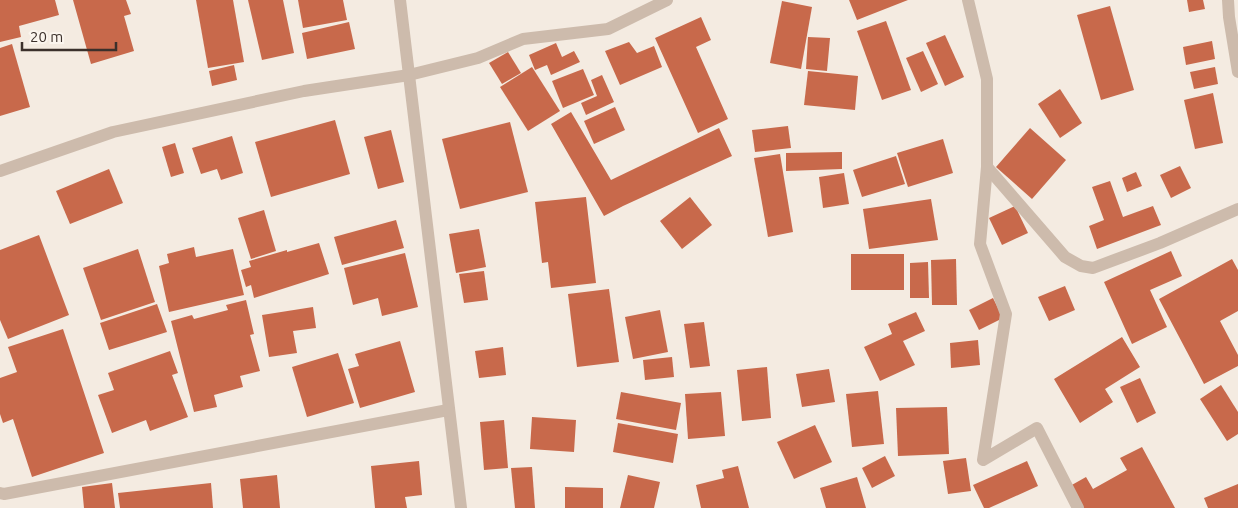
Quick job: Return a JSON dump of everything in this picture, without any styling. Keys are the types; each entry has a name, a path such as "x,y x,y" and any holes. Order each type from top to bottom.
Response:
{"street":[{"path":"400,0 448,410 462,508"},
{"path":"0,171 113,132 304,91 409,75 478,58 523,39 608,29 667,0"},
{"path":"968,0 987,78 987,167 980,244 1006,314 983,460 1037,428 1078,508"},
{"path":"1228,0 1238,72"},
{"path":"987,167 1065,257 1082,266 1094,268 1160,243 1238,209"},
{"path":"0,492 4,494 448,410"}],"building":[{"path":"0,0 55,0 59,15 19,26 21,37 0,42"},
{"path":"73,0 126,0 131,14 124,16 134,51 91,64"},
{"path":"196,0 233,0 244,62 208,68"},
{"path":"248,0 283,0 294,53 262,60"},
{"path":"298,0 343,0 347,20 303,28"},
{"path":"849,0 908,0 857,20"},
{"path":"1187,0 1203,0 1205,9 1189,12"},
{"path":"782,1 812,7 801,69 770,63"},
{"path":"1110,6 1134,90 1101,100 1077,15"},
{"path":"701,17 711,40 696,47 728,119 698,133 655,38"},
{"path":"886,21 911,90 882,100 857,31"},
{"path":"349,22 355,49 307,59 302,33"},
{"path":"945,35 964,77 945,86 926,43"},
{"path":"808,37 830,38 827,71 806,69"},
{"path":"1212,41 1215,59 1186,65 1183,47"},
{"path":"629,42 637,53 654,46 662,67 620,85 605,51"},
{"path":"556,43 562,57 574,51 580,62 551,75 547,65 535,70 529,55"},
{"path":"12,44 30,107 0,116 0,48"},
{"path":"923,51 938,84 921,92 906,58"},
{"path":"508,52 521,73 502,84 489,63"},
{"path":"234,65 237,80 212,86 209,71"},
{"path":"532,67 560,111 528,131 500,87"},
{"path":"1215,67 1218,84 1194,89 1190,72"},
{"path":"583,69 594,95 563,108 552,81"},
{"path":"808,71 858,76 855,110 804,105"},
{"path":"602,75 614,102 586,115 581,103 597,96 591,80"},
{"path":"1060,89 1082,123 1060,138 1038,104"},
{"path":"1213,93 1223,143 1195,149 1184,100"},
{"path":"615,107 625,130 594,144 584,121"},
{"path":"571,112 611,180 719,128 732,156 604,216 551,124"},
{"path":"335,120 350,174 271,197 255,142"},
{"path":"510,122 528,192 460,209 442,139"},
{"path":"788,126 791,148 755,152 752,130"},
{"path":"1030,128 1066,160 1032,199 996,167"},
{"path":"391,130 404,182 378,189 364,137"},
{"path":"232,136 243,173 221,180 217,169 201,174 192,148"},
{"path":"943,139 953,173 908,187 897,153"},
{"path":"175,143 184,173 171,177 162,147"},
{"path":"842,152 842,169 786,171 786,153"},
{"path":"780,154 793,232 768,237 754,158"},
{"path":"896,156 905,184 862,197 853,170"},
{"path":"1180,166 1191,188 1171,198 1160,175"},
{"path":"109,169 123,203 70,224 56,191"},
{"path":"1136,172 1142,186 1127,192 1122,178"},
{"path":"844,173 849,204 823,208 819,177"},
{"path":"1110,181 1123,217 1153,206 1161,225 1097,249 1089,226 1104,220 1092,187"},
{"path":"586,197 596,283 551,288 548,262 542,263 535,202"},
{"path":"690,197 712,225 682,249 660,221"},
{"path":"931,199 938,240 869,249 863,209"},
{"path":"1015,206 1028,233 1002,245 989,218"},
{"path":"264,210 276,251 251,259 238,218"},
{"path":"396,220 404,248 342,265 334,237"},
{"path":"479,229 486,267 456,273 449,234"},
{"path":"39,235 69,315 8,339 0,320 0,250"},
{"path":"319,243 329,274 254,298 251,285 246,287 241,270 251,267 249,261"},
{"path":"194,247 196,257 233,249 244,295 169,312 159,266 169,263 167,254"},
{"path":"138,249 155,302 101,320 83,268"},
{"path":"1171,251 1182,276 1150,290 1167,327 1132,344 1104,282"},
{"path":"405,253 418,307 382,316 378,298 353,305 344,268"},
{"path":"851,254 904,254 904,290 851,290"},
{"path":"956,259 957,305 932,305 931,260"},
{"path":"1232,259 1238,270 1238,311 1220,321 1238,355 1238,366 1204,384 1159,299"},
{"path":"928,262 929,298 910,298 910,263"},
{"path":"484,271 488,300 464,303 459,274"},
{"path":"1065,286 1075,310 1049,321 1038,297"},
{"path":"609,289 619,362 577,367 568,294"},
{"path":"993,298 1003,318 979,330 969,310"},
{"path":"246,300 254,334 250,335 260,371 240,376 243,387 214,395 217,407 194,412 171,321 192,315 194,319 228,310 226,305"},
{"path":"157,304 167,332 109,350 100,323"},
{"path":"313,307 316,328 293,331 297,353 269,357 262,315"},
{"path":"660,310 668,352 633,359 625,317"},
{"path":"916,312 925,331 903,341 915,365 880,381 864,347 892,334 888,324"},
{"path":"704,322 710,366 690,368 684,324"},
{"path":"63,329 104,453 32,477 13,419 3,423 0,414 0,378 17,372 8,347"},
{"path":"1122,337 1140,367 1105,389 1113,402 1080,423 1054,379"},
{"path":"978,340 980,365 951,368 950,343"},
{"path":"400,341 415,392 360,408 348,369 359,366 355,354"},
{"path":"503,347 506,375 479,378 475,351"},
{"path":"170,351 178,373 172,375 188,417 150,431 146,420 112,433 98,395 114,390 108,373"},
{"path":"338,353 354,403 307,417 292,367"},
{"path":"672,357 674,377 645,380 643,360"},
{"path":"767,367 771,418 742,421 737,370"},
{"path":"829,369 835,402 802,407 796,374"},
{"path":"1140,378 1156,413 1137,423 1120,387"},
{"path":"1221,385 1238,412 1238,434 1227,441 1200,399"},
{"path":"878,391 884,444 852,447 846,394"},
{"path":"621,392 681,403 676,430 616,419"},
{"path":"721,392 725,436 688,439 685,394"},
{"path":"947,407 949,454 898,456 896,408"},
{"path":"532,417 576,420 574,452 530,449"},
{"path":"504,420 508,468 484,470 480,422"},
{"path":"618,423 678,434 673,463 613,452"},
{"path":"815,425 832,462 794,479 777,442"},
{"path":"1142,447 1175,508 1082,508 1070,486 1086,477 1093,489 1127,470 1120,458"},
{"path":"885,456 895,476 872,488 862,468"},
{"path":"966,458 971,491 948,494 943,461"},
{"path":"419,461 422,495 405,497 407,508 375,508 371,466"},
{"path":"1027,461 1038,486 989,508 984,508 973,485"},
{"path":"738,466 749,508 701,508 696,485 724,478 722,470"},
{"path":"532,467 535,508 515,508 511,468"},
{"path":"277,475 280,508 243,508 240,479"},
{"path":"628,475 660,482 654,508 620,508"},
{"path":"857,477 866,508 826,508 820,488"},
{"path":"112,483 115,508 84,508 82,487"},
{"path":"211,483 213,508 120,508 118,493"},
{"path":"1238,484 1238,508 1208,508 1204,498"},
{"path":"565,487 603,488 603,508 565,508"}]}
